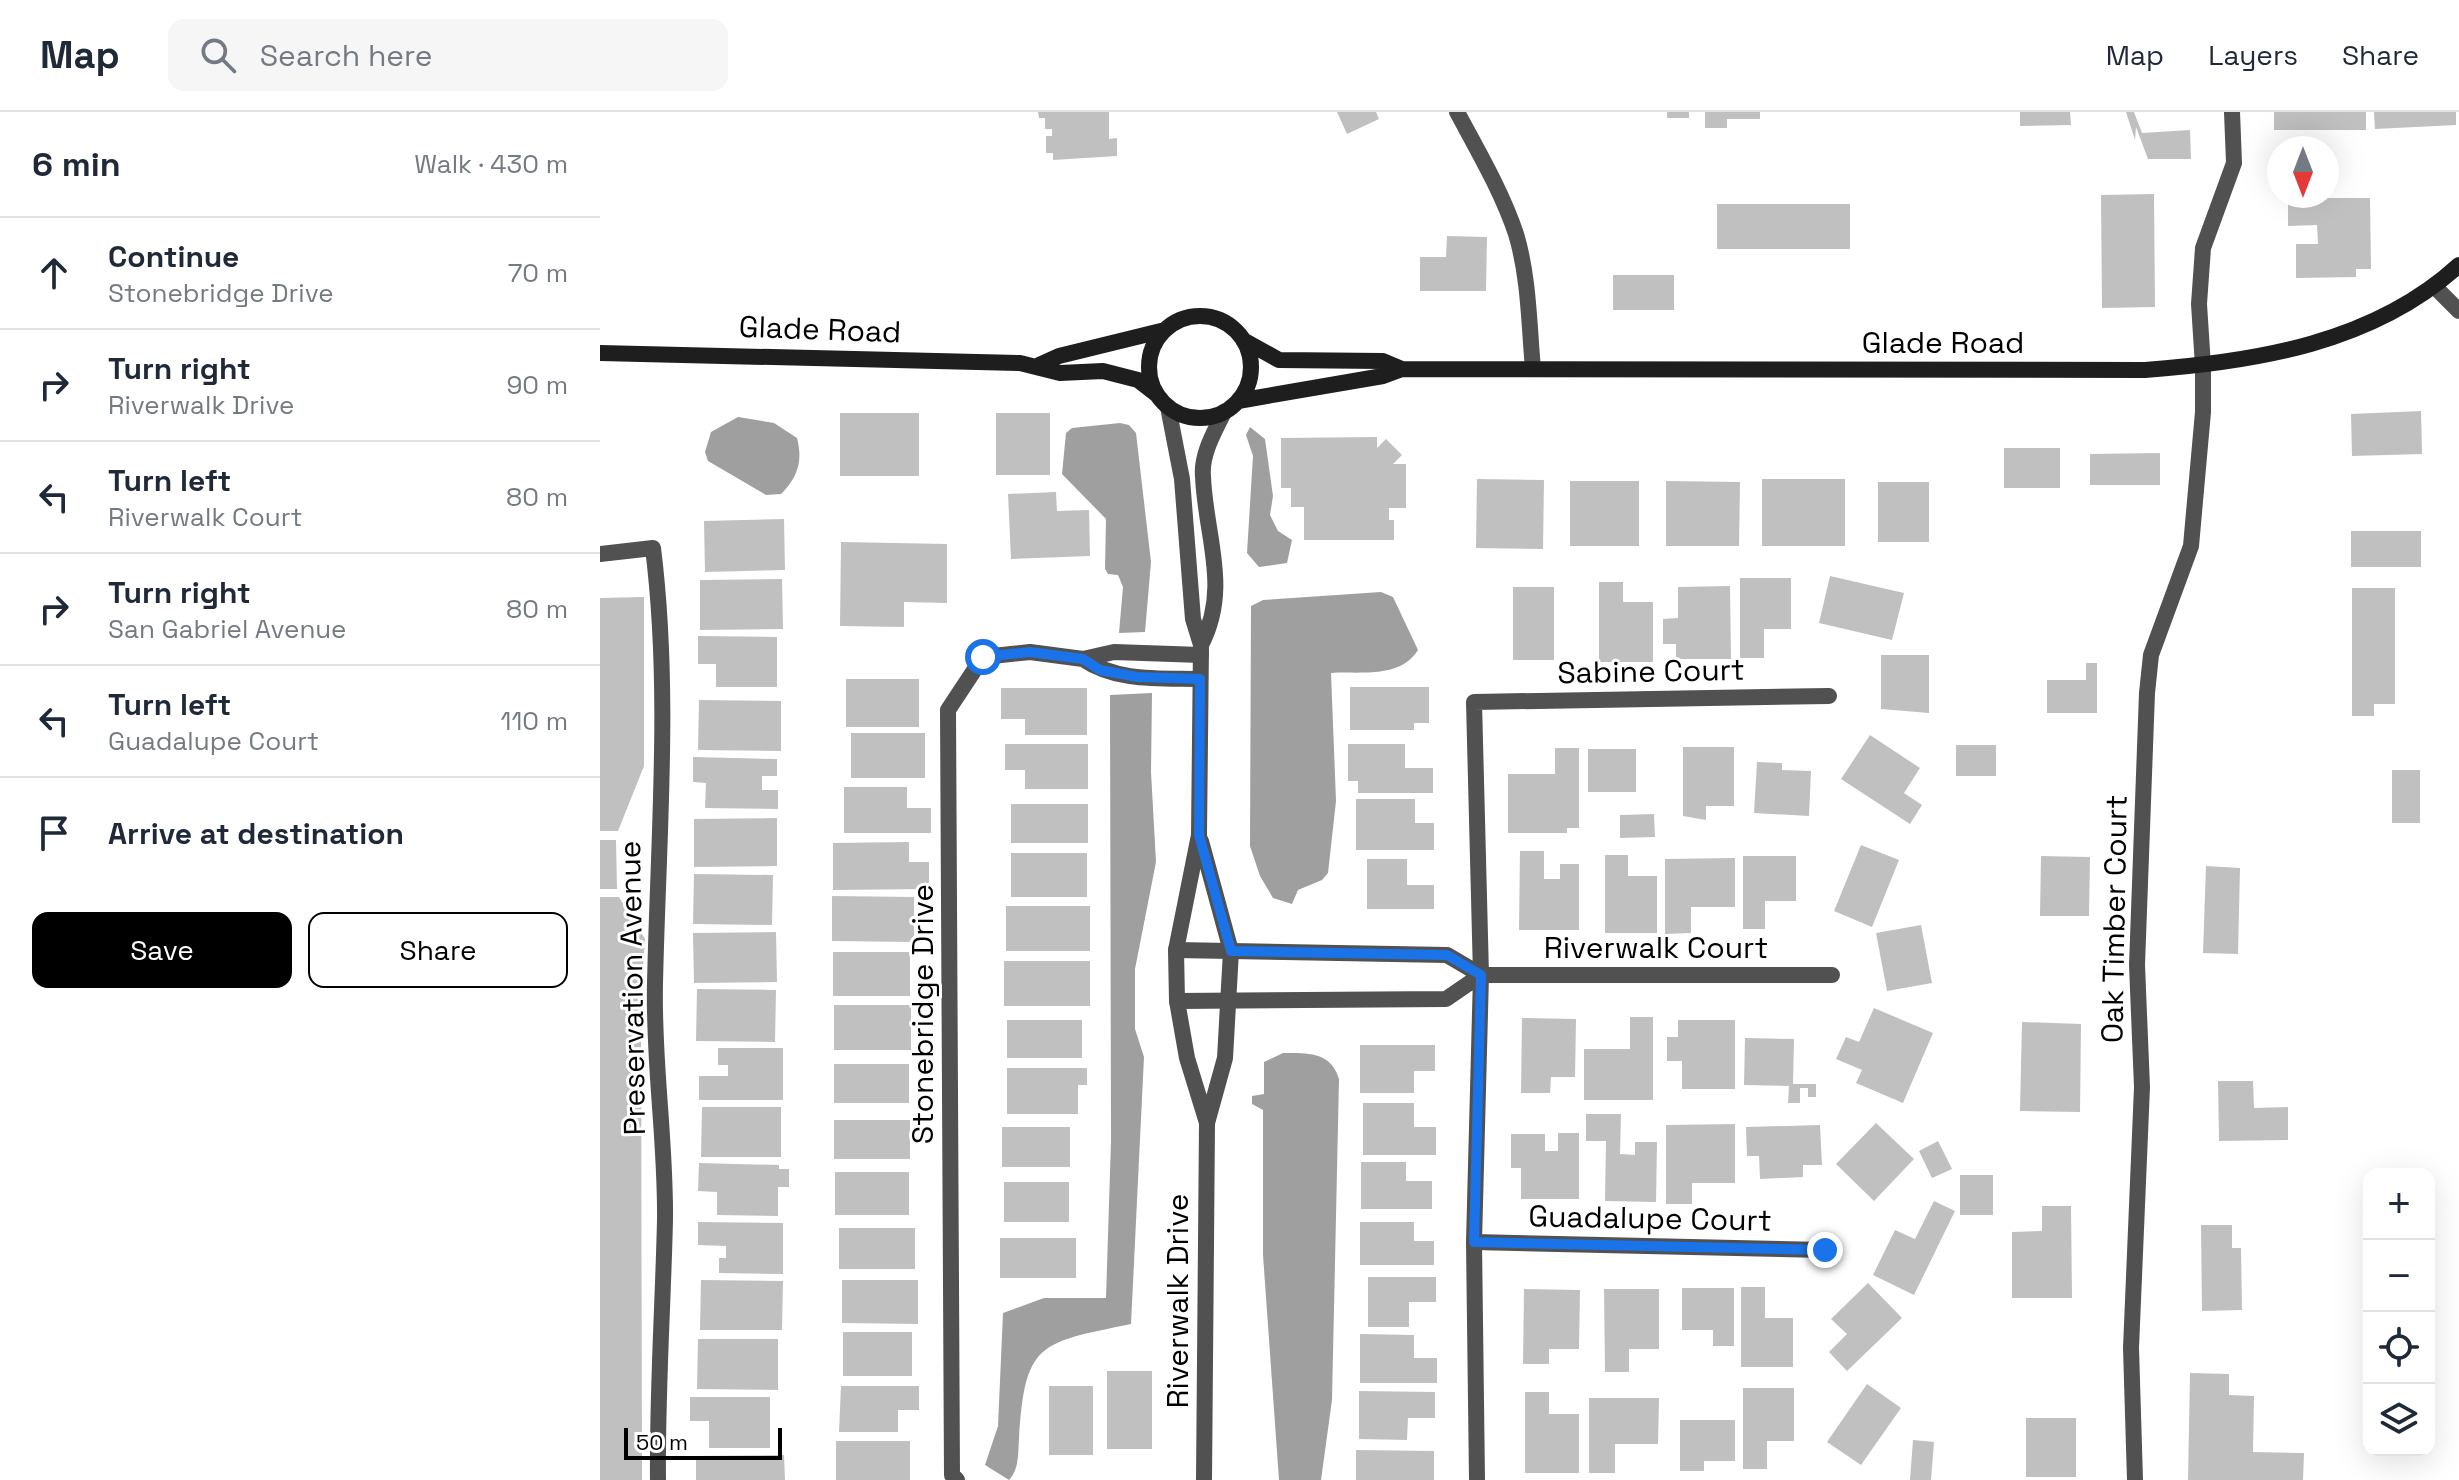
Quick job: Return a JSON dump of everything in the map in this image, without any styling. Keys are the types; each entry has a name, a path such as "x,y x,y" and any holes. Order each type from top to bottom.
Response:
{"main road":[{"name":"Glade Road","path":"600,353 1039,365 1060,373 1103,371 1138,380 1188,417 1204,419 1224,412 1238,401 1383,376 1402,369 2145,370 2203,366 2280,354 2357,328 2435,287 2459,265"},
{"name":"Glade Road","path":"1039,365 1059,356 1165,330 1187,317 1205,316 1222,321 1242,339 1279,360 1383,361 1402,369"},
{"path":"1162,400 1148,371 1150,353 1165,330"},
{"path":"1238,401 1250,379 1251,363 1242,339"}],"street":[{"path":"1457,112 1491,175 1516,234 1525,281 1533,369"},
{"name":"Oak Timber Court","path":"2135,1480 2131,1348 2142,1087 2137,965 2147,693 2151,655 2191,546 2203,412 2199,304 2203,248 2234,163 2232,112"},
{"path":"2435,287 2459,311"},
{"name":"Riverwalk Drive","path":"1162,400 1182,479 1193,619 1201,650 1199,835 1176,950 1177,1001 1187,1058 1207,1123"},
{"name":"Riverwalk Drive","path":"1201,650 1214,622 1215,582 1214,542 1202,474 1205,458 1224,412"},
{"name":"Preservation Avenue","path":"600,554 653,548 659,599 662,655 655,993 665,1218 657,1411 658,1480"},
{"name":"Stonebridge Drive","path":"957,1480 952,1475 948,710 983,657 1030,652 1083,659 1114,652 1201,650"},
{"name":"Stonebridge Drive","path":"1083,659 1100,670 1137,677 1200,679"},
{"name":"Sabine Court","path":"1481,975 1474,702 1829,696"},
{"name":"Riverwalk Drive","path":"1199,835 1231,951 1225,1058 1207,1123 1204,1480"},
{"path":"1176,950 1447,955 1481,975"},
{"path":"1177,1001 1446,999 1481,975"},
{"path":"1477,1480 1474,1242 1481,975"},
{"name":"Riverwalk Court","path":"1481,975 1832,975"},
{"name":"Guadalupe Court","path":"1474,1242 1825,1250"}],"shaded area":[{"path":"738,417 774,423 797,438 798,468 781,494 766,495 708,461 705,452 711,432"},
{"path":"1120,423 1129,425 1136,433 1151,562 1145,632 1119,633 1123,587 1118,575 1108,574 1105,569 1106,519 1062,474 1066,433 1072,428"},
{"path":"1250,427 1265,439 1273,496 1270,515 1278,531 1292,540 1287,563 1259,567 1247,553 1253,456 1246,435"},
{"path":"1381,592 1393,597 1418,650 1401,666 1379,672 1331,673 1336,801 1328,873 1322,880 1298,890 1292,904 1273,898 1260,876 1250,846 1251,606 1263,600"},
{"path":"1152,693 1151,772 1156,862 1135,969 1135,1029 1144,1057 1131,1324 1076,1336 1043,1352 1033,1365 1026,1383 1017,1461 1009,1480 985,1465 998,1426 1003,1313 1044,1298 1106,1298 1111,1141 1110,695"},
{"path":"1283,1053 1310,1054 1325,1059 1339,1079 1332,1400 1321,1480 1279,1480 1263,1255 1263,1110 1252,1104 1252,1096 1264,1094 1264,1062"}],"building":[{"path":"1038,112 1109,112 1109,139 1117,138 1117,156 1053,160 1053,153 1046,153 1046,136 1052,136 1052,129 1045,129 1045,118 1039,118"},
{"path":"1337,112 1376,112 1379,119 1347,134"},
{"path":"1667,112 1689,112 1689,118 1667,118"},
{"path":"1705,112 1760,112 1760,119 1727,119 1727,128 1705,128"},
{"path":"2020,112 2070,112 2071,125 2020,126"},
{"path":"2126,112 2134,112 2142,133 2190,130 2191,159 2148,159 2136,127 2135,140"},
{"path":"2274,112 2366,112 2366,130 2274,130"},
{"path":"2374,112 2456,112 2456,125 2375,129"},
{"path":"2154,194 2155,307 2102,308 2101,195"},
{"path":"2339,198 2370,198 2371,269 2356,269 2356,277 2296,278 2296,244 2318,244 2317,225 2288,226 2288,208 2339,208"},
{"path":"1717,204 1850,204 1850,249 1717,249"},
{"path":"1447,236 1487,237 1486,291 1420,291 1420,257 1446,257"},
{"path":"1613,275 1674,275 1674,310 1613,310"},
{"path":"2421,411 2422,454 2352,456 2351,414"},
{"path":"840,413 919,413 919,476 840,476"},
{"path":"996,413 1050,413 1050,475 996,475"},
{"path":"1377,437 1377,448 1386,439 1402,455 1393,464 1406,464 1406,508 1389,508 1389,520 1394,520 1394,540 1304,540 1304,507 1291,507 1291,488 1281,488 1281,438"},
{"path":"2004,448 2060,448 2060,488 2004,488"},
{"path":"2160,453 2160,485 2090,485 2090,454"},
{"path":"1477,479 1544,480 1543,549 1476,548"},
{"path":"1762,479 1845,479 1845,546 1762,546"},
{"path":"1570,481 1639,481 1639,546 1570,546"},
{"path":"1666,481 1740,482 1739,546 1666,546"},
{"path":"1878,482 1929,482 1929,542 1878,542"},
{"path":"1056,492 1057,511 1089,510 1090,556 1011,559 1008,494"},
{"path":"784,519 785,570 705,572 704,521"},
{"path":"2351,531 2421,531 2421,567 2351,567"},
{"path":"841,542 947,544 947,603 904,602 904,627 840,626"},
{"path":"1830,576 1904,593 1892,640 1819,623"},
{"path":"1740,578 1791,578 1791,629 1764,629 1764,658 1740,658"},
{"path":"782,579 783,629 700,630 700,580"},
{"path":"1599,582 1623,582 1623,602 1653,602 1653,662 1599,662"},
{"path":"1730,586 1731,659 1676,659 1676,644 1663,644 1663,619 1678,618 1678,587"},
{"path":"1513,587 1554,587 1554,660 1513,660"},
{"path":"2352,588 2395,588 2395,704 2374,704 2374,716 2352,716"},
{"path":"644,597 644,766 618,831 600,831 600,598"},
{"path":"698,636 777,637 777,687 716,687 716,664 698,664"},
{"path":"1881,655 1929,655 1929,713 1881,709"},
{"path":"2086,663 2097,663 2097,713 2047,713 2047,680 2086,680"},
{"path":"846,679 919,679 919,727 846,727"},
{"path":"1350,687 1429,687 1429,723 1414,723 1414,730 1350,730"},
{"path":"1001,688 1087,688 1087,735 1025,735 1025,719 1001,719"},
{"path":"699,700 781,701 781,751 698,750"},
{"path":"851,733 925,733 925,778 851,778"},
{"path":"1870,735 1920,768 1904,793 1922,805 1910,824 1841,779"},
{"path":"1005,744 1088,744 1088,789 1025,789 1025,770 1005,770"},
{"path":"1348,744 1405,744 1405,768 1433,768 1433,793 1358,793 1358,781 1348,781"},
{"path":"1956,745 1996,745 1996,776 1956,776"},
{"path":"1683,747 1734,747 1734,806 1706,806 1706,820 1683,816"},
{"path":"1555,748 1579,748 1579,828 1567,828 1567,833 1508,833 1508,774 1555,774"},
{"path":"1588,749 1636,749 1636,792 1588,792"},
{"path":"693,757 777,759 777,776 762,776 762,790 778,790 778,809 705,808 706,783 693,782"},
{"path":"1757,762 1782,763 1782,770 1811,771 1809,816 1754,813"},
{"path":"2392,770 2420,770 2420,823 2392,823"},
{"path":"844,787 907,787 907,808 931,808 931,833 844,833"},
{"path":"1356,799 1415,799 1415,823 1434,823 1434,850 1356,850"},
{"path":"1011,804 1088,804 1088,843 1011,843"},
{"path":"1654,814 1655,837 1620,838 1620,815"},
{"path":"777,818 777,866 694,867 694,819"},
{"path":"600,840 616,840 617,889 600,889"},
{"path":"909,842 909,862 929,862 929,889 833,890 833,843"},
{"path":"1861,845 1899,860 1872,927 1834,911"},
{"path":"1520,851 1544,851 1544,879 1560,879 1560,864 1579,864 1579,930 1519,930"},
{"path":"1011,853 1087,853 1087,897 1011,897"},
{"path":"1605,855 1628,855 1628,876 1657,876 1657,933 1605,933"},
{"path":"1743,856 1796,856 1796,901 1765,901 1765,929 1743,929"},
{"path":"2041,856 2090,857 2089,916 2040,916"},
{"path":"1735,858 1735,907 1691,907 1691,933 1665,934 1665,859"},
{"path":"1367,859 1407,859 1407,885 1434,885 1434,909 1367,909"},
{"path":"2206,866 2240,868 2238,954 2203,953"},
{"path":"694,874 773,875 772,925 693,924"},
{"path":"832,896 914,897 914,942 832,941"},
{"path":"600,897 619,897 645,939 641,996 642,1480 600,1480"},
{"path":"1006,906 1090,906 1090,951 1006,951"},
{"path":"1921,925 1932,983 1887,991 1876,933"},
{"path":"776,932 777,982 694,983 693,933"},
{"path":"833,952 910,952 910,996 833,996"},
{"path":"1004,961 1090,961 1090,1006 1004,1006"},
{"path":"697,989 776,990 775,1042 696,1041"},
{"path":"834,1005 911,1005 911,1050 834,1050"},
{"path":"1874,1008 1933,1033 1903,1103 1856,1083 1862,1070 1836,1059 1846,1037 1859,1042"},
{"path":"1630,1017 1653,1017 1653,1100 1584,1100 1584,1049 1630,1049"},
{"path":"1522,1018 1576,1019 1575,1077 1551,1077 1550,1093 1521,1093"},
{"path":"1007,1020 1082,1020 1082,1058 1007,1058"},
{"path":"1678,1020 1735,1020 1735,1089 1682,1089 1682,1061 1667,1061 1667,1037 1678,1037"},
{"path":"2022,1022 2081,1024 2080,1112 2020,1111"},
{"path":"1745,1038 1794,1039 1793,1084 1816,1084 1816,1097 1808,1097 1808,1088 1800,1088 1800,1103 1788,1103 1789,1086 1744,1085"},
{"path":"1360,1045 1435,1045 1435,1071 1414,1071 1414,1093 1360,1093"},
{"path":"718,1048 783,1048 783,1100 699,1100 699,1076 728,1076 728,1065 718,1065"},
{"path":"834,1064 909,1064 909,1103 834,1103"},
{"path":"1007,1068 1087,1068 1087,1085 1078,1085 1078,1114 1007,1114"},
{"path":"2218,1081 2253,1081 2254,1108 2288,1107 2288,1140 2219,1141"},
{"path":"1363,1103 1414,1103 1414,1127 1436,1127 1436,1155 1363,1155"},
{"path":"702,1107 781,1107 781,1157 701,1157"},
{"path":"1586,1114 1621,1114 1620,1154 1635,1155 1635,1142 1657,1142 1656,1202 1605,1201 1606,1141 1586,1141"},
{"path":"834,1120 910,1120 910,1159 834,1159"},
{"path":"1876,1123 1914,1159 1874,1201 1836,1164"},
{"path":"1735,1124 1735,1183 1692,1183 1692,1204 1666,1204 1666,1125"},
{"path":"1820,1125 1822,1165 1803,1165 1803,1177 1760,1179 1759,1156 1747,1156 1746,1127"},
{"path":"1002,1127 1070,1127 1070,1167 1002,1167"},
{"path":"1558,1133 1579,1133 1579,1199 1521,1199 1521,1168 1511,1168 1511,1134 1545,1134 1545,1151 1558,1151"},
{"path":"1938,1141 1952,1169 1932,1178 1919,1151"},
{"path":"1361,1162 1406,1162 1406,1181 1432,1181 1432,1209 1361,1209"},
{"path":"699,1163 779,1165 779,1169 789,1169 789,1187 778,1187 778,1216 717,1215 717,1192 698,1191"},
{"path":"835,1172 909,1172 909,1215 835,1215"},
{"path":"1960,1175 1993,1175 1993,1215 1960,1215"},
{"path":"1004,1182 1069,1182 1069,1222 1004,1222"},
{"path":"1934,1201 1955,1211 1914,1295 1873,1275 1895,1230 1915,1239"},
{"path":"2042,1206 2071,1206 2072,1298 2012,1298 2012,1232 2042,1231"},
{"path":"698,1222 783,1223 783,1274 719,1273 719,1258 726,1258 726,1246 698,1245"},
{"path":"1360,1222 1414,1222 1414,1241 1434,1241 1434,1265 1360,1265"},
{"path":"2201,1225 2232,1225 2232,1248 2241,1248 2242,1310 2202,1311"},
{"path":"839,1228 915,1228 915,1269 839,1269"},
{"path":"1000,1238 1076,1238 1076,1278 1000,1278"},
{"path":"1368,1277 1436,1277 1436,1302 1409,1302 1409,1327 1368,1327"},
{"path":"701,1280 783,1281 782,1330 700,1330"},
{"path":"842,1280 918,1280 918,1324 842,1323"},
{"path":"1868,1283 1902,1318 1847,1371 1829,1352 1847,1334 1831,1319"},
{"path":"1741,1287 1765,1287 1765,1318 1793,1318 1793,1367 1741,1367"},
{"path":"1682,1288 1734,1288 1734,1346 1713,1346 1713,1330 1682,1330"},
{"path":"1524,1289 1580,1290 1579,1349 1549,1349 1549,1364 1523,1364"},
{"path":"1604,1289 1659,1289 1659,1349 1629,1349 1629,1372 1605,1372"},
{"path":"843,1332 912,1332 912,1376 843,1376"},
{"path":"1360,1334 1414,1335 1414,1358 1437,1358 1437,1383 1360,1383"},
{"path":"698,1339 778,1339 778,1390 697,1389"},
{"path":"1107,1371 1152,1371 1152,1449 1107,1449"},
{"path":"2190,1373 2229,1374 2229,1395 2254,1396 2253,1452 2304,1453 2303,1480 2188,1480"},
{"path":"1867,1384 1901,1408 1861,1465 1827,1442"},
{"path":"841,1386 919,1386 919,1410 898,1410 898,1432 839,1432"},
{"path":"1049,1386 1093,1386 1093,1455 1049,1455"},
{"path":"1743,1388 1794,1388 1794,1441 1767,1441 1767,1469 1743,1469"},
{"path":"1359,1391 1435,1392 1435,1418 1408,1418 1407,1440 1359,1439"},
{"path":"1525,1392 1549,1392 1549,1414 1579,1414 1579,1473 1525,1473"},
{"path":"690,1397 770,1397 770,1448 709,1448 709,1421 690,1421"},
{"path":"1589,1398 1659,1398 1658,1444 1615,1444 1615,1473 1589,1473"},
{"path":"2026,1418 2076,1418 2076,1477 2026,1477"},
{"path":"1680,1420 1735,1420 1735,1461 1704,1461 1704,1471 1680,1471"},
{"path":"1913,1440 1934,1442 1931,1480 1910,1480"},
{"path":"836,1441 910,1441 910,1480 836,1480"},
{"path":"1356,1450 1434,1451 1434,1480 1356,1480"},
{"path":"784,1455 785,1480 696,1480 696,1456"}],"route":[{"path":"983,657 1030,652 1083,659 1100,670 1137,677 1200,679 1199,835 1231,951 1447,955 1481,975 1474,1242 1825,1250"}]}
